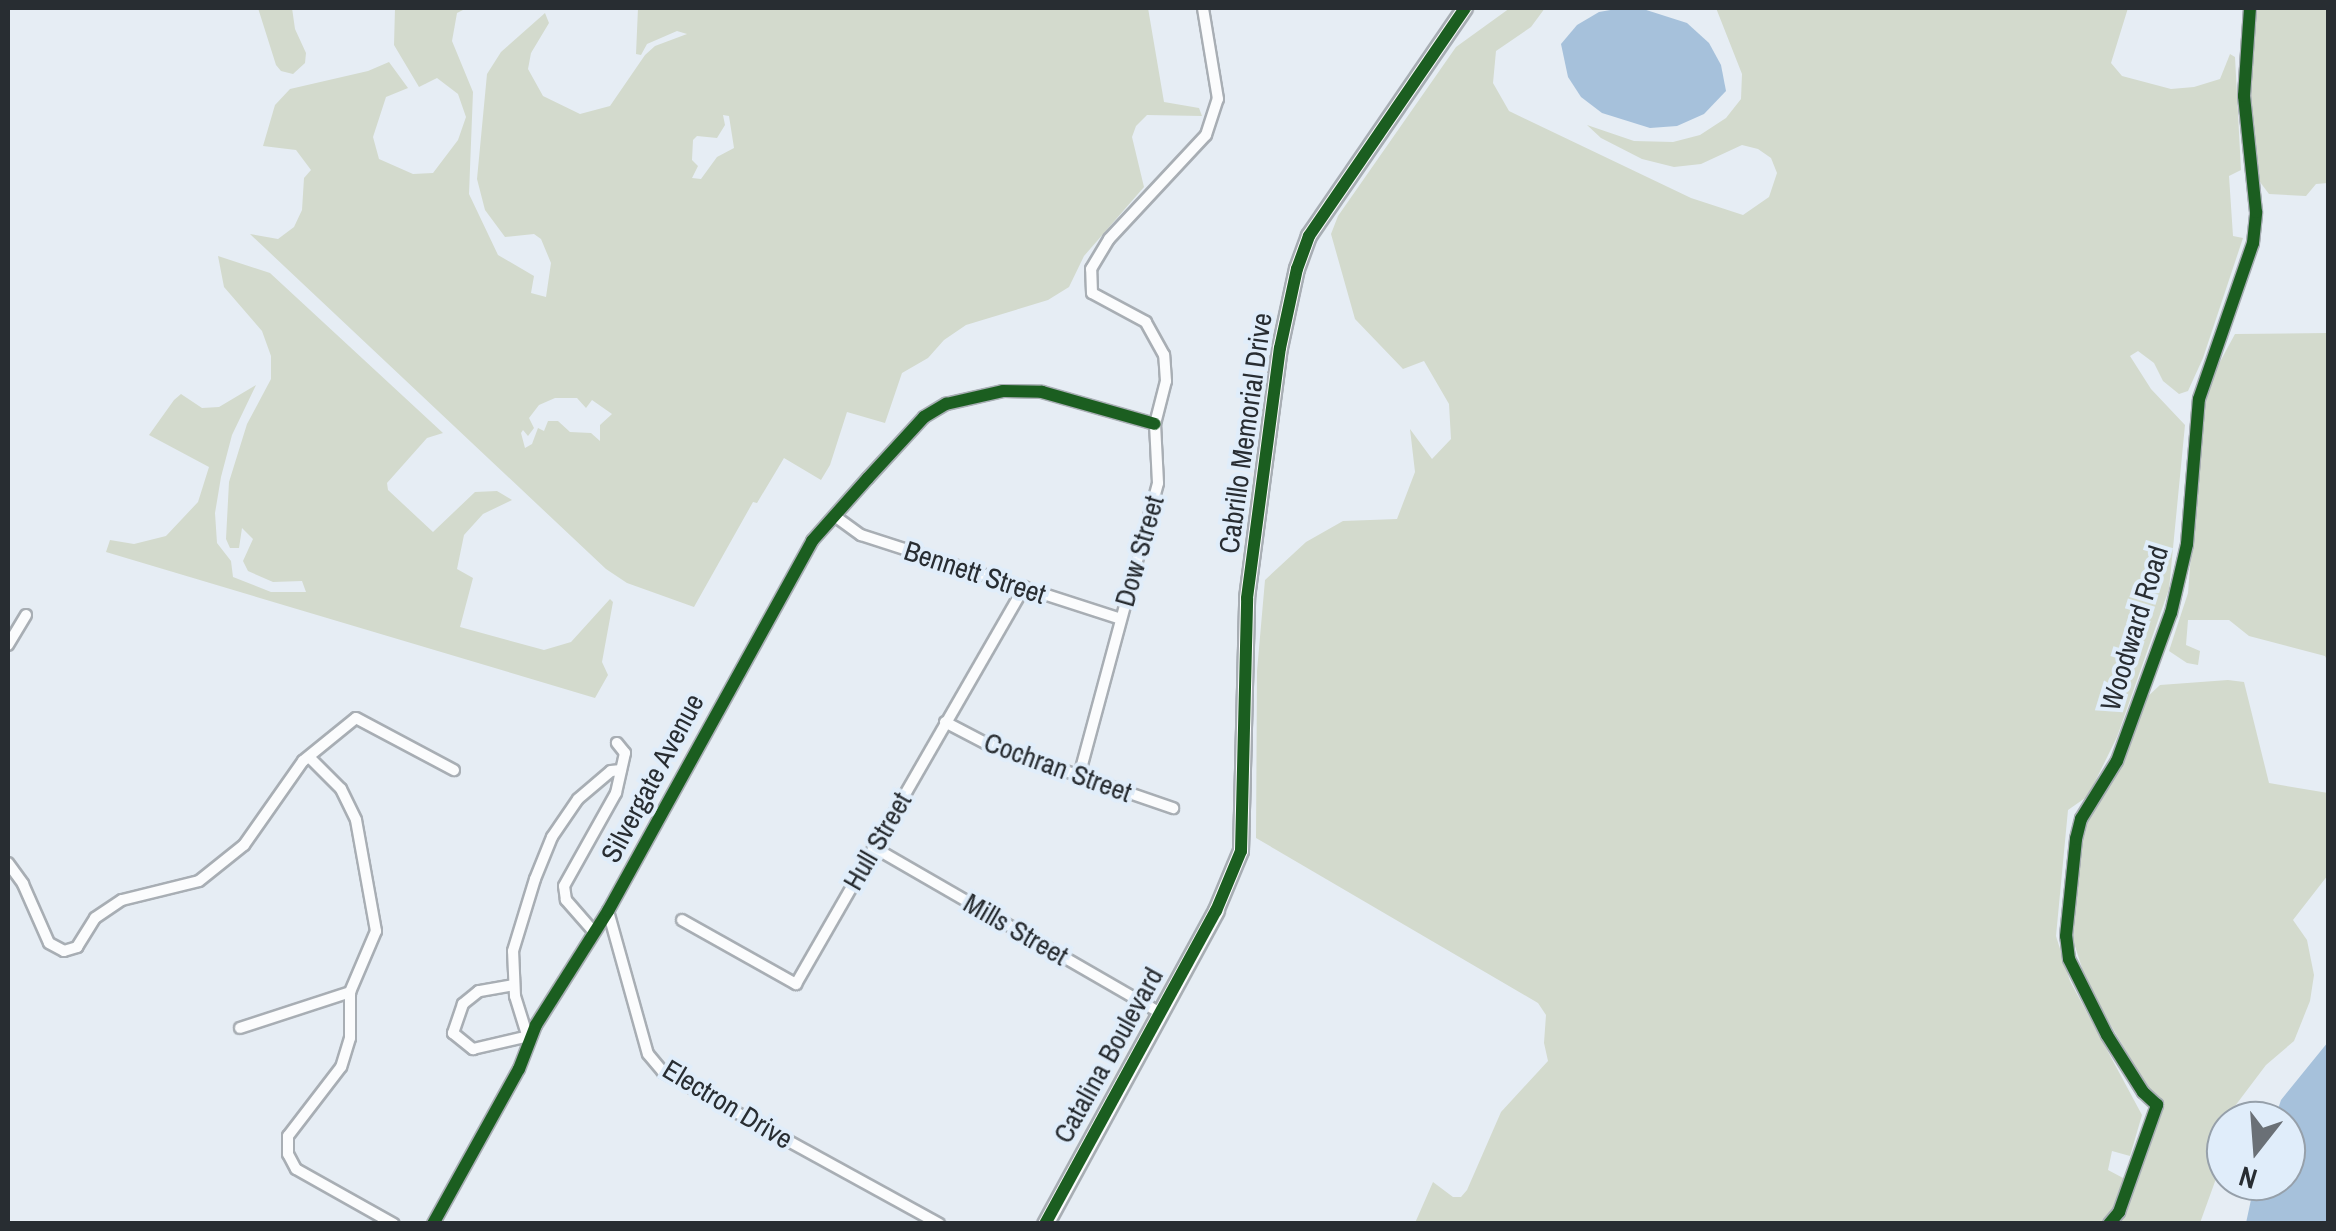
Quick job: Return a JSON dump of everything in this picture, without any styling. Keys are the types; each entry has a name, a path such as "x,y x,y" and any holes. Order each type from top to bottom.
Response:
{"main road":[{"name":"Cabrillo Memorial Drive","path":"1216,911 1241,850 1248,598 1280,348 1297,269 1309,236 1465,8"},
{"name":"Catalina Boulevard","path":"1044,1224 1216,911"}],"street":[{"name":"Dow Street","path":"1079,776 1124,620 1118,618 1158,482 1155,424 1166,382 1164,355 1146,322 1092,292 1091,270 1109,239 1206,135 1218,99 1203,8"},
{"name":"Woodward Road","path":"2109,1224 2120,1212 2157,1105 2143,1092 2099,1022 2068,960 2066,936 2076,839 2080,819 2118,761 2171,614 2187,544 2199,399 2253,243 2256,212 2244,96 2250,8"},
{"name":"Silvergate Avenue","path":"432,1224 519,1069 529,1039 608,911 812,541 924,418 946,404 1003,391 1042,392 1155,424"},
{"name":"Bennett Street","path":"836,517 860,535 1118,618"},
{"name":"Hull Street","path":"682,920 796,984 1024,586"},
{"path":"8,645 26,615"},
{"path":"8,863 23,884 48,943 64,951 76,948 96,918 122,900 198,881 244,844 309,757 356,718 454,770"},
{"name":"Cochran Street","path":"945,722 987,744 1174,808"},
{"path":"594,932 566,900 564,886 616,793 625,753 617,742"},
{"path":"309,757 340,789 356,820 374,906 372,943 350,992 350,1038 341,1067 288,1136 288,1154 296,1169 394,1224"},
{"path":"514,985 479,990 463,1004 453,1032 474,1049 529,1039 514,985 513,951 552,838 578,799 611,771 621,770"},
{"name":"Mills Street","path":"873,847 1159,1012"},
{"name":"Electron Drive","path":"608,911 648,1054 663,1072 939,1224"},
{"path":"240,1028 350,992"}],"shaded area":[{"path":"258,8 292,8 295,29 306,53 305,63 293,74 276,65"},
{"path":"395,8 467,8 457,13 452,41 473,92 469,194 498,255 534,276 531,293 546,297 551,263 541,239 534,234 505,237 485,210 477,179 487,74 501,52 545,13 549,23 531,53 528,69 543,96 580,114 610,106 645,55 655,46 687,34 677,31 647,44 641,55 636,54 638,8 1148,8 1164,102 1199,108 1202,116 1147,115 1136,126 1132,137 1144,187 1084,256 1069,287 1048,300 966,325 944,340 928,358 902,373 885,423 847,412 830,465 821,480 784,458 757,503 753,502 694,607 627,583 606,569 250,234 278,239 294,227 302,210 304,178 311,170 296,150 263,146 275,105 290,89 368,71 389,62 408,88 386,97 373,137 379,159 413,174 433,173 458,140 466,117 458,94 437,78 419,87 394,45","holes":["723,115 729,116 734,148 717,157 701,179 692,178 698,166 692,160 693,140 697,136 717,138 725,125","555,398 577,398 586,408 592,400 612,414 600,425 600,441 591,433 570,432 558,421 548,421 544,431 538,428 532,444 525,448 521,433 523,430 528,436 534,428 529,418 539,405"]},
{"path":"1510,8 1545,8 1531,27 1496,51 1493,83 1509,111 1691,198 1743,215 1769,197 1777,173 1771,158 1758,149 1742,145 1701,164 1674,167 1642,159 1601,138 1587,125 1634,141 1673,142 1700,135 1726,118 1741,99 1742,74 1716,8 2128,8 2111,63 2122,76 2171,89 2194,87 2220,79 2230,54 2235,57 2241,170 2229,176 2233,236 2243,238 2203,358 2188,391 2179,394 2163,381 2154,363 2138,351 2130,356 2151,389 2185,425 2169,589 2117,737 2088,796 2068,810 2056,936 2070,981 2142,1115 2130,1156 2112,1151 2108,1170 2125,1179 2117,1209 2105,1223 1415,1223 1433,1182 1453,1197 1461,1197 1467,1190 1501,1112 1548,1061 1544,1043 1546,1015 1538,1003 1256,838 1257,671 1265,580 1306,542 1343,521 1397,519 1415,472 1410,429 1432,459 1451,439 1449,404 1424,361 1403,369 1355,319 1331,234 1338,216 1456,47"},
{"path":"2256,8 2328,8 2328,183 2316,184 2306,196 2269,194 2260,182 2250,87"},
{"path":"218,256 270,273 443,433 427,438 387,483 388,490 433,532 475,492 497,491 512,500 483,514 464,535 457,569 473,578 460,627 544,650 571,642 610,599 613,602 602,662 608,675 595,698 106,552 110,540 134,544 166,536 198,502 209,467 149,435 174,400 181,394 202,408 219,407 256,385 232,435 221,477 215,513 217,543 231,561 233,577 271,592 306,592 302,581 273,582 248,571 243,561 253,539 242,528 239,548 230,548 226,539 229,482 247,424 271,379 271,356 262,331 224,287"},
{"path":"2328,333 2328,662 2325,656 2249,636 2229,620 2188,620 2186,645 2200,651 2198,665 2187,663 2169,651 2188,593 2202,414 2215,371 2235,334"},
{"path":"2244,682 2269,783 2328,793 2328,875 2293,920 2307,940 2314,975 2310,1001 2294,1041 2266,1065 2239,1101 2206,1101 2208,1201 2200,1223 2116,1223 2131,1194 2160,1108 2088,987 2074,943 2073,909 2083,827 2126,749 2145,699 2160,685"}],"water":[{"path":"1640,8 1687,23 1709,43 1721,65 1726,91 1704,114 1677,126 1650,128 1602,113 1581,97 1568,77 1561,44 1577,25 1599,12"},
{"path":"2328,1042 2328,1223 2246,1223 2251,1201 2306,1201 2306,1101 2281,1100"}],"cycle path":[{"path":"1045,1224 1216,911 1241,851 1247,598 1280,348 1297,269 1309,236 1465,8"},
{"path":"2109,1224 2119,1212 2157,1105 2143,1092 2107,1035 2069,959 2066,936 2076,839 2081,819 2117,761 2171,613 2187,544 2199,399 2253,243 2256,212 2244,96 2250,8"},
{"path":"433,1224 519,1069 536,1025 608,911 812,541 868,478 924,417 946,404 1003,391 1042,392 1155,424"}]}
